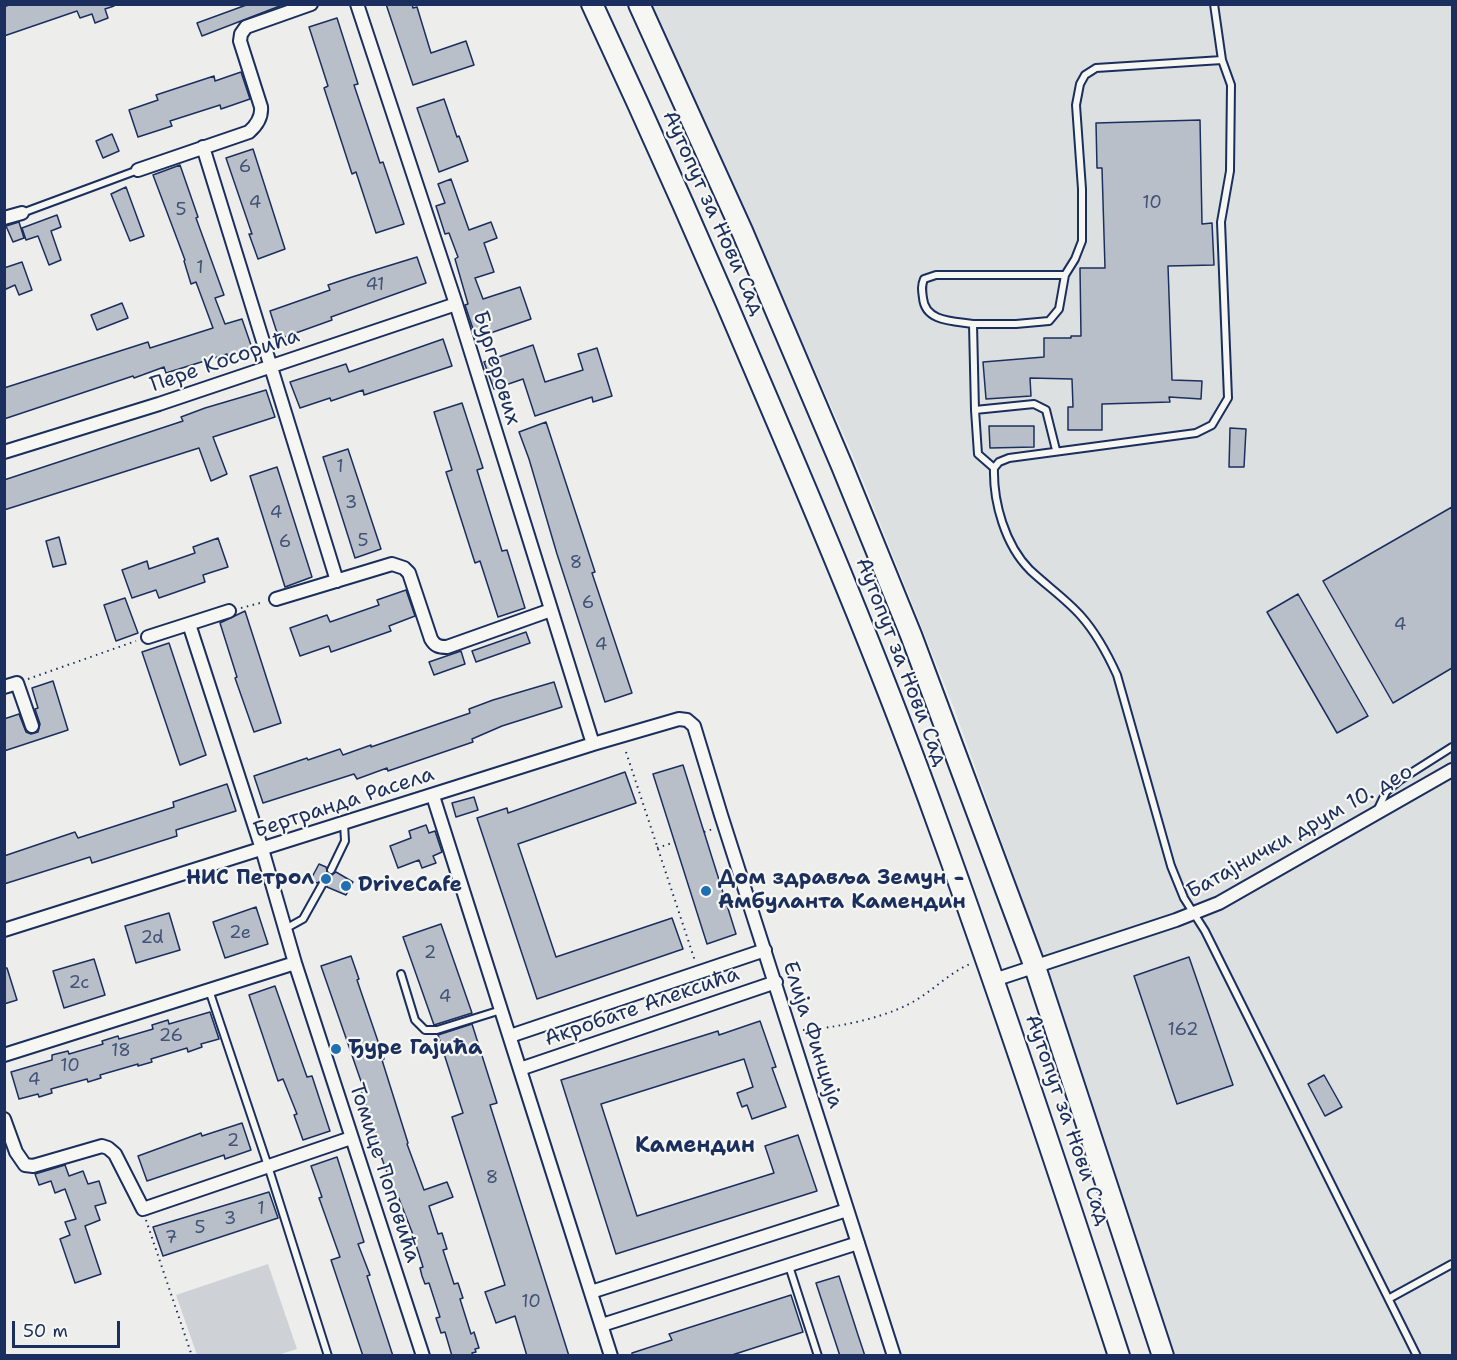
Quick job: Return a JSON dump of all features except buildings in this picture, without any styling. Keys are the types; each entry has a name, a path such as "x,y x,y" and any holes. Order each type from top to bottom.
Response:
{"main road":[{"name":"Аутопут за Нови Сад","path":"592,4 694,226 819,519 937,821 994,980 1119,1356"},
{"name":"Аутопут за Нови Сад","path":"639,4 742,231 883,564 1035,967 1163,1356"}],"street":[{"path":"138,170 249,132 260,117 261,107 240,41 241,34 246,27 311,4"},
{"name":"Бургерових","path":"357,4 456,304 593,744"},
{"path":"203,147 337,581"},
{"path":"4,218 22,213"},
{"name":"Пере Косорића","path":"4,452 159,404 456,304"},
{"path":"276,599 392,564 404,568 409,573 431,639 440,647 551,610"},
{"path":"148,637 229,611"},
{"name":"Томице Поповића","path":"189,624 262,849 295,963 423,1356"},
{"path":"11,685 32,726"},
{"name":"Бертранда Расела","path":"4,930 344,825 593,744 679,719 687,720 694,726"},
{"name":"Елија Финција","path":"694,726 894,1356"},
{"name":"Батајнички друм 10. део","path":"994,980 1219,903 1452,770"},
{"path":"433,796 611,1356"},
{"name":"Акробате Алексића","path":"510,1036 765,950"},
{"path":"4,1055 295,963"},
{"name":"Акробате Алексића","path":"520,1069 776,982"},
{"path":"4,1119 20,1160 25,1166 33,1166 102,1146 108,1148 115,1154 143,1209 351,1138"},
{"path":"591,1292 847,1210"},
{"path":"602,1325 858,1243"}],"lane":[{"path":"1214,4 1222,60 1231,86 1230,171 1221,222 1228,398 1212,424 1196,434 1056,450 1009,458 999,462 994,468 996,500 1005,530 1022,559 1082,617 1104,646 1117,675 1171,866 1184,898 1215,951 1417,1356"},
{"path":"1065,275 936,275 924,279 921,286 924,306 933,316 973,324 1049,321 1059,309 1065,275 1076,259 1082,241 1082,189 1076,105 1080,84 1085,75 1096,68 1222,60"},
{"path":"22,213 138,170"},
{"path":"973,324 978,454 994,468"},
{"path":"975,410 1034,404 1046,410 1056,450"},
{"path":"1376,812 1386,792 1400,780 1452,747"},
{"path":"331,870 345,841 344,825"},
{"path":"285,929 303,919 322,885"},
{"path":"401,974 415,1020 425,1030 437,1030 501,1010"},
{"path":"209,990 328,1356"},
{"path":"1390,1298 1452,1264"},
{"path":"789,1266 818,1356"}],"path":[{"path":"229,611 276,599"},
{"path":"11,685 148,637"},
{"path":"626,752 699,972"},
{"path":"657,848 675,842"},
{"path":"791,1030 834,1028 897,1010 909,1005 967,965 985,956"},
{"path":"143,1209 192,1356"}],"shaded area":[{"path":"651,5 1452,5 1452,1355 1175,1355 1063,1013 954,708 852,453"},
{"path":"268,1264 297,1349 278,1355 197,1355 176,1295"}],"place":[{"name":"НИС Петрол","path":"326,879"},
{"name":"DriveCafe","path":"346,886"},
{"name":"Дом здравља Земун - Амбуланта Камендин","path":"706,891"},
{"name":"Ђуре Гајића","path":"336,1049"}],"district":[{"name":"Камендин","path":"695,1146"}]}
